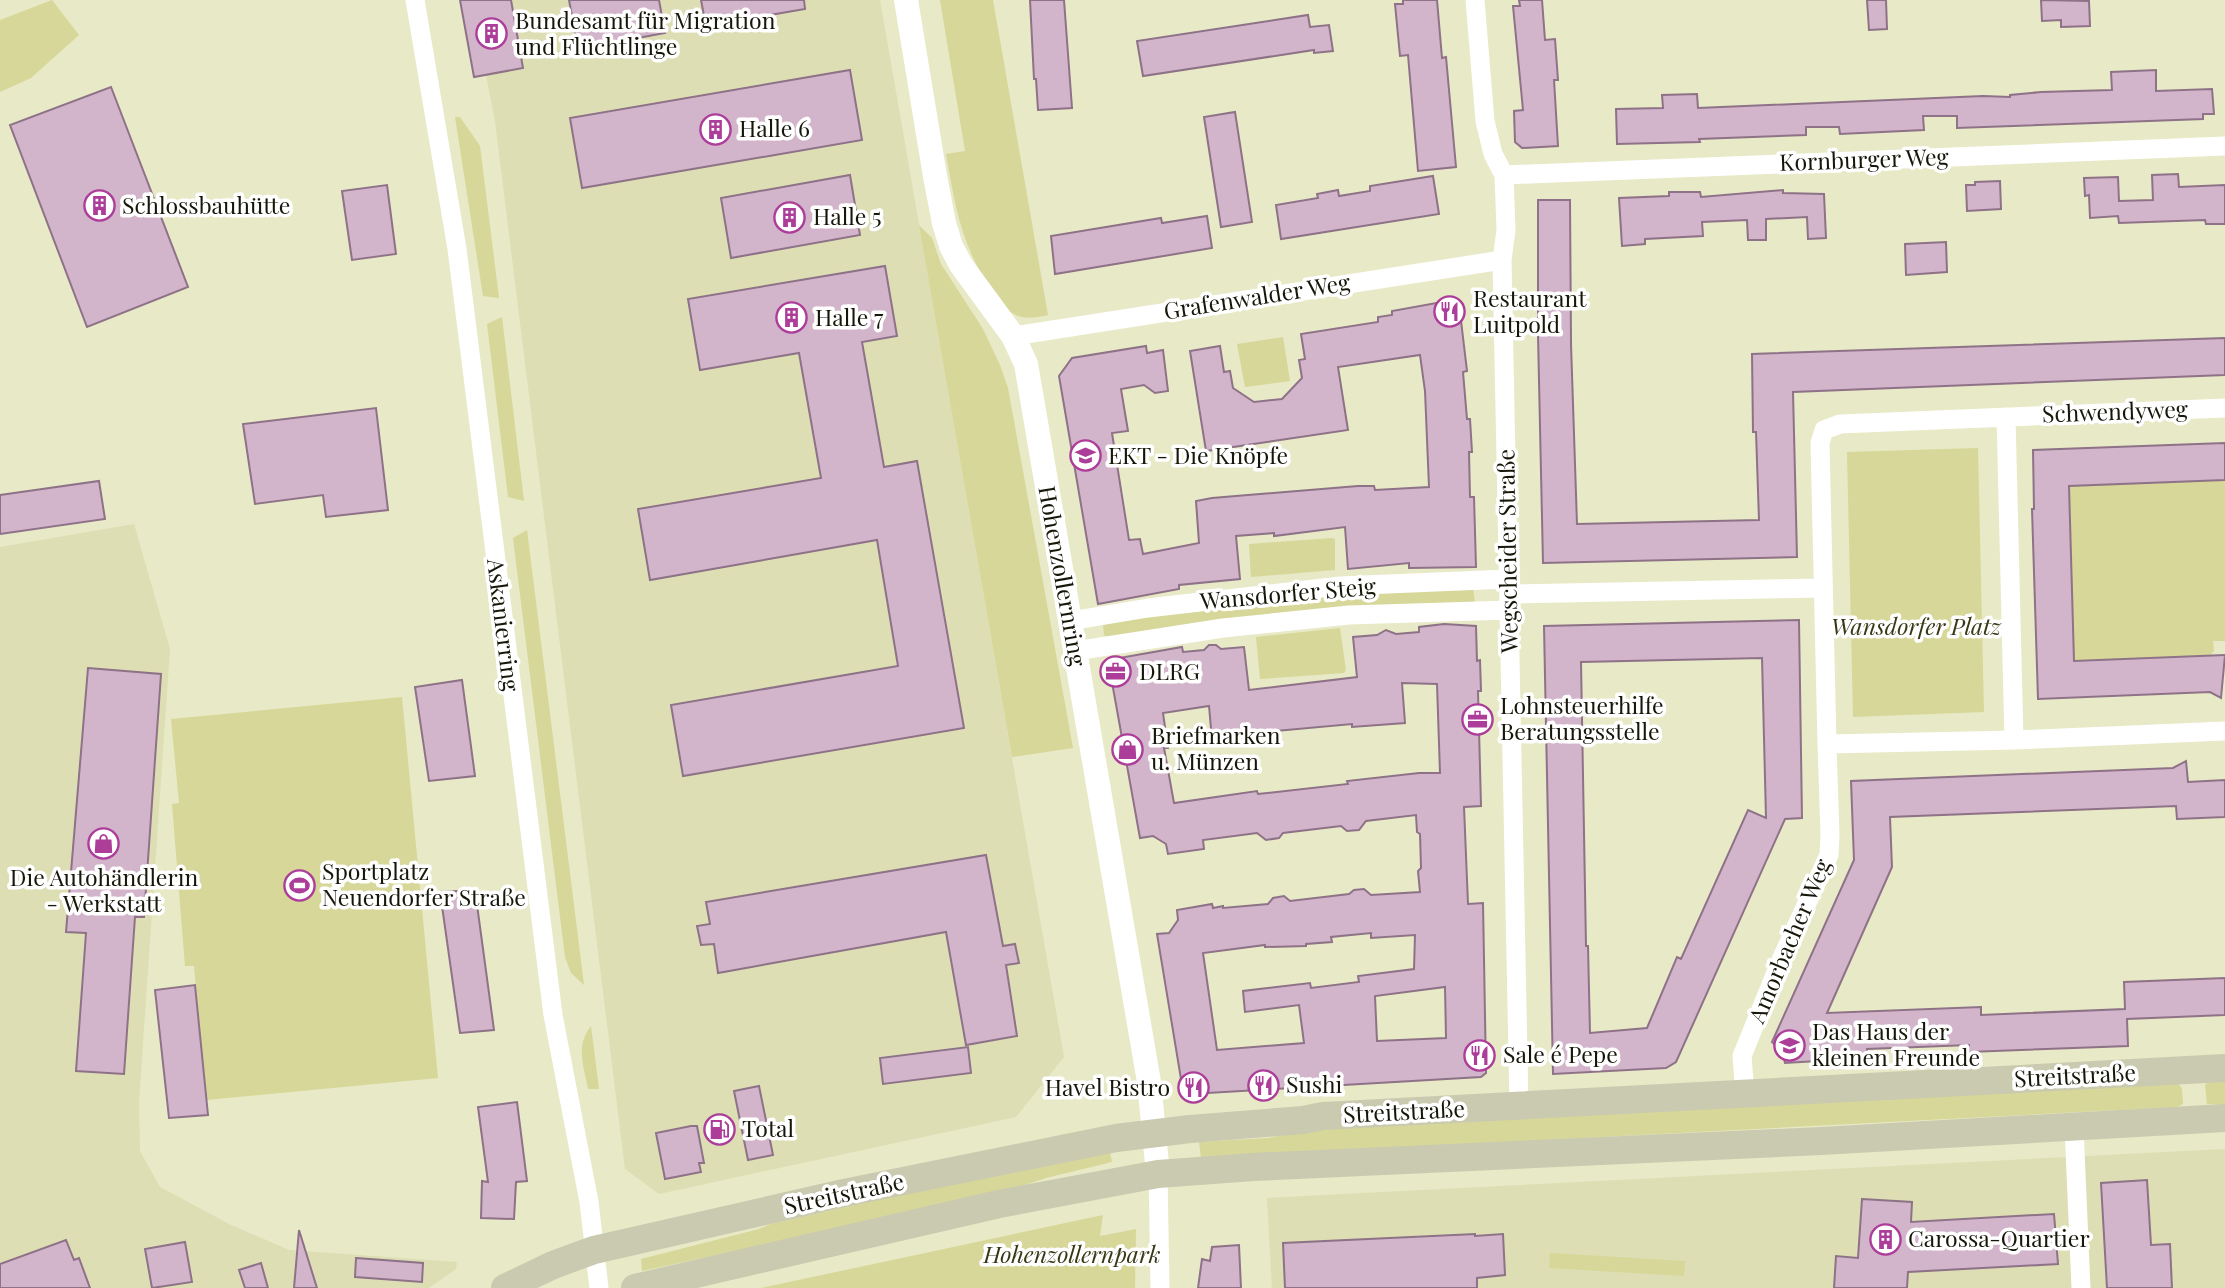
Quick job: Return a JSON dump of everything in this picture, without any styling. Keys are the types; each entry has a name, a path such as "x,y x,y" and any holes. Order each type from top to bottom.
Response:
{"main road":[{"name":"Streitstraße","path":"505,1288 553,1265 594,1250 844,1193 1053,1150 1154,1133 1323,1116 2225,1068"},
{"name":"Streitstraße","path":"635,1288 999,1203 1158,1174 2225,1118"}],"street":[{"name":"Askanierring","path":"415,0 457,249 553,1015 577,1130 599,1288"},
{"name":"Hohenzollernring","path":"906,0 948,235 961,265 1013,336 1026,364 1147,1069 1158,1174"},
{"name":"Wegscheider Straße","path":"1475,0 1485,121 1493,154 1504,175 1506,230 1502,260 1519,1106"},
{"name":"Kornburger Weg","path":"1504,175 2225,146"},
{"name":"Grafenwalder Weg","path":"1013,336 1502,260"},
{"name":"Schwendyweg","path":"2006,417 2225,408"},
{"path":"2014,740 2006,417 1840,424 1824,430 1820,443 1827,744 2014,740 2225,731"},
{"name":"Wansdorfer Steig","path":"1070,621 1148,608 1340,586 1509,594 1823,588"},
{"name":"Wansdorfer Steig","path":"1075,651 1223,628 1509,594"},
{"name":"Amorbacher Weg","path":"1745,1094 1742,1056 1780,960 1829,855 1827,744"},
{"path":"2074,1127 2081,1288"},
{"path":"1158,1174 1160,1288"}],"shaded area":[{"path":"460,0 880,0 1064,1057 1016,1117 659,1194 625,1169 495,121 486,75 474,77"},
{"path":"134,524 170,649 139,1102 140,1151 160,1187 229,1224 289,1250 457,1262 456,1269 429,1288 0,1288 0,547"},
{"path":"2225,1149 2225,1288 1272,1288 1267,1198"}],"green space":[{"path":"52,0 79,35 31,78 0,92 0,20"},
{"path":"940,0 993,0 1048,315 1020,317 1004,307 980,272 966,240 956,207 946,154 965,151"},
{"path":"455,117 460,117 480,146 499,298 483,296"},
{"path":"919,225 932,238 941,264 983,329 1008,388 1073,748 1012,757"},
{"path":"502,317 524,501 508,497 487,324"},
{"path":"1283,337 1290,381 1245,387 1237,344"},
{"name":"Wansdorfer Platz","path":"1978,448 1984,712 1853,717 1847,452"},
{"path":"2225,480 2225,641 2213,641 2214,651 2210,655 2074,661 2069,486"},
{"path":"527,530 584,985 571,973 565,957 513,538"},
{"path":"1335,539 1335,570 1251,577 1249,544"},
{"path":"1473,588 1475,603 1107,637 1104,635 1103,625 1106,622 1266,599"},
{"path":"1340,628 1346,670 1344,673 1260,679 1256,637"},
{"name":"Sportplatz Neuendorfer Straße","path":"402,697 438,1078 206,1100 194,966 185,966 172,804 179,803 171,719"},
{"path":"591,1026 599,1089 588,1089 583,1064 583,1041"},
{"path":"2225,1081 2225,1105 2207,1104 2205,1085"},
{"path":"2178,1083 2182,1089 2183,1104 2177,1107 1201,1158 1199,1142 1268,1138 1311,1130"},
{"path":"1109,1147 1112,1162 1046,1178 995,1195 642,1271 641,1259 771,1224"},
{"name":"Hohenzollernpark","path":"1103,1215 1100,1236 1136,1229 1135,1288 761,1288"},
{"path":"1550,1253 1685,1261 1684,1276 1549,1268"}],"building":[{"name":"Bundesamt für Migration und Flüchtlinge","path":"460,0 511,0 523,68 474,77"},
{"path":"569,0 659,0 665,33 578,49"},
{"path":"701,0 804,0 805,9 706,26"},
{"path":"1030,0 1064,0 1072,108 1038,110"},
{"path":"1403,0 1437,0 1442,58 1446,57 1456,167 1418,171 1408,55 1400,56 1395,4 1403,4"},
{"path":"1519,0 1542,0 1545,40 1555,39 1558,80 1554,80 1558,146 1522,148 1515,142 1514,111 1523,110 1513,6 1520,6"},
{"path":"1867,0 1886,0 1887,29 1869,30"},
{"path":"2041,0 2089,1 2090,26 2061,27 2061,20 2042,21"},
{"path":"1308,15 1310,27 1329,25 1333,51 1314,53 1314,50 1143,76 1137,41"},
{"name":"Halle 6","path":"850,70 862,140 582,188 570,118"},
{"path":"2156,70 2156,91 2212,89 2214,114 2203,114 2203,119 1957,128 1957,116 1923,116 1924,130 1840,134 1839,127 1806,127 1806,135 1617,144 1616,109 1663,108 1662,95 1697,94 1698,108 2010,97 2041,92 2112,90 2111,72"},
{"name":"Schlossbauhütte","path":"111,87 188,287 87,327 10,125"},
{"path":"1235,112 1252,222 1221,227 1204,117"},
{"path":"2178,174 2179,187 2225,185 2225,224 2206,224 2205,220 2119,223 2118,216 2090,218 2089,195 2085,196 2084,178 2118,177 2119,201 2153,200 2152,175"},
{"name":"Halle 5","path":"850,175 860,235 731,258 721,198"},
{"path":"1433,176 1439,214 1281,239 1276,205 1318,198 1317,194 1338,190 1339,196 1370,191 1370,186"},
{"path":"2000,181 2001,209 1967,211 1966,185"},
{"path":"387,185 396,254 352,260 342,191"},
{"path":"1783,190 1783,193 1824,194 1826,238 1808,239 1807,217 1766,219 1766,240 1748,240 1747,220 1702,222 1703,236 1645,239 1645,244 1622,246 1619,198 1669,196 1669,192 1700,192 1701,197"},
{"path":"1538,200 1570,200 1571,344 1577,524 1759,520 1756,432 1753,432 1752,354 2225,338 2225,375 1793,392 1797,557 1543,563"},
{"path":"1207,216 1212,248 1055,274 1051,236 1161,218 1162,223"},
{"path":"1946,242 1947,272 1906,275 1905,244"},
{"path":"885,266 897,336 862,342 884,467 917,461 964,728 683,776 671,705 898,666 877,540 650,580 638,509 821,478 799,353 700,370 688,299"},
{"path":"1453,300 1459,304 1467,371 1463,372 1467,419 1470,419 1470,497 1474,497 1476,567 1409,568 1409,563 1348,569 1345,527 1274,536 1274,533 1236,536 1240,579 1179,585 1179,589 1098,604 1059,376 1072,358 1146,346 1147,353 1163,350 1168,391 1155,393 1144,385 1121,389 1128,431 1112,433 1129,540 1140,539 1143,554 1199,543 1196,501 1358,486 1374,486 1375,490 1429,487 1425,391 1420,355 1338,367 1348,430 1206,451 1190,351 1220,346 1224,372 1230,371 1233,388 1254,402 1282,399 1302,378 1299,360 1305,359 1301,334 1378,322 1378,317 1392,315 1392,311"},
{"path":"376,408 388,510 326,517 323,495 255,504 243,424"},
{"path":"2225,443 2225,480 2069,486 2074,661 2225,655 2221,698 2210,692 2038,699 2032,509 2033,450"},
{"path":"99,481 105,519 0,534 0,495"},
{"path":"1799,620 1802,818 1785,819 1676,1062 1666,1068 1553,1074 1544,626","holes":["1762,658 1766,818 1748,810 1681,959 1677,957 1647,1028 1590,1033 1581,662"]},
{"path":"1444,624 1476,626 1481,691 1478,691 1481,806 1464,807 1468,904 1483,903 1486,1073 1481,1077 1190,1094 1182,1085 1157,934 1169,933 1178,920 1177,910 1212,904 1213,908 1223,908 1268,904 1273,898 1284,896 1290,901 1349,894 1354,890 1364,889 1371,895 1420,892 1420,834 1417,832 1416,815 1366,821 1359,830 1347,831 1341,826 1283,833 1279,838 1266,840 1257,833 1203,840 1204,849 1168,854 1166,844 1153,836 1140,838 1108,660 1182,647 1183,652 1204,650 1209,645 1216,645 1221,649 1244,647 1249,690 1357,677 1353,637 1377,635 1386,630 1396,634 1419,632 1419,627","holes":["1402,683 1437,684 1440,773 1347,781 1348,784 1258,794 1257,791 1174,803 1164,748 1168,748 1163,713 1209,706 1212,740 1352,724 1352,727 1405,723","1371,933 1371,938 1415,935 1414,969 1358,976 1359,982 1311,988 1310,983 1243,991 1245,1012 1299,1005 1304,1043 1217,1050 1203,953 1265,945 1306,946 1332,942 1331,937","1445,987 1446,1038 1377,1041 1375,996"]},
{"path":"88,668 161,674 144,917 135,917 124,1074 76,1071 86,933 66,932"},
{"path":"462,680 475,776 429,781 415,687"},
{"path":"2186,761 2188,782 2225,780 2225,817 2177,819 2176,806 1890,817 1892,867 1827,1013 1981,1007 1981,1015 2125,1009 2124,982 2225,978 2225,1015 2127,1019 2128,1046 1969,1052 1969,1045 1867,1049 1867,1058 1785,1063 1782,1051 1772,1042 1854,860 1851,781 2173,768"},
{"path":"986,855 1003,946 1015,944 1019,963 1006,965 1017,1036 966,1045 946,932 718,973 714,944 701,945 697,926 710,924 706,902"},
{"path":"475,890 494,1030 460,1033 440,892"},
{"path":"195,985 208,1115 169,1118 155,990"},
{"path":"968,1047 971,1073 883,1084 880,1058"},
{"path":"759,1086 773,1155 748,1160 734,1091"},
{"path":"517,1102 527,1181 516,1182 514,1219 481,1218 482,1181 488,1182 478,1107"},
{"path":"697,1126 704,1163 699,1163 701,1172 665,1179 656,1133"},
{"path":"2147,1180 2151,1245 2170,1244 2172,1288 2107,1288 2101,1183"},
{"path":"1862,1199 1912,1202 1911,1222 2054,1214 2058,1264 1908,1272 1907,1288 1834,1288 1836,1256 1858,1258"},
{"path":"299,1230 317,1288 294,1288"},
{"path":"1503,1234 1505,1275 1477,1278 1477,1288 1285,1288 1283,1243"},
{"path":"66,1240 74,1260 79,1258 90,1288 0,1288 0,1264"},
{"path":"185,1242 192,1282 152,1288 145,1249"},
{"path":"1239,1245 1241,1288 1198,1288 1202,1259 1210,1261 1212,1247"},
{"path":"356,1258 423,1263 422,1282 355,1277"},
{"path":"261,1263 268,1288 245,1288 239,1270"}],"place":[{"name":"Bundesamt für Migration und Flüchtlinge","path":"492,34"},
{"name":"Halle 6","path":"716,129"},
{"name":"Schlossbauhütte","path":"99,206"},
{"name":"Halle 5","path":"790,217"},
{"name":"Restaurant Luitpold","path":"1450,312"},
{"name":"Halle 7","path":"792,318"},
{"name":"EKT - Die Knöpfe","path":"1085,456"},
{"name":"DLRG","path":"1116,672"},
{"name":"Lohnsteuerhilfe Beratungsstelle","path":"1477,719"},
{"name":"Briefmarken u. Münzen","path":"1128,749"},
{"name":"Die Autohändlerin - Werkstatt","path":"104,844"},
{"name":"Sportplatz Neuendorfer Straße","path":"299,885"},
{"name":"Das Haus der kleinen Freunde","path":"1789,1045"},
{"name":"Sale é Pepe","path":"1480,1055"},
{"name":"Sushi","path":"1263,1085"},
{"name":"Havel Bistro","path":"1193,1088"},
{"name":"Total","path":"719,1129"},
{"name":"Carossa-Quartier","path":"1885,1239"}]}
